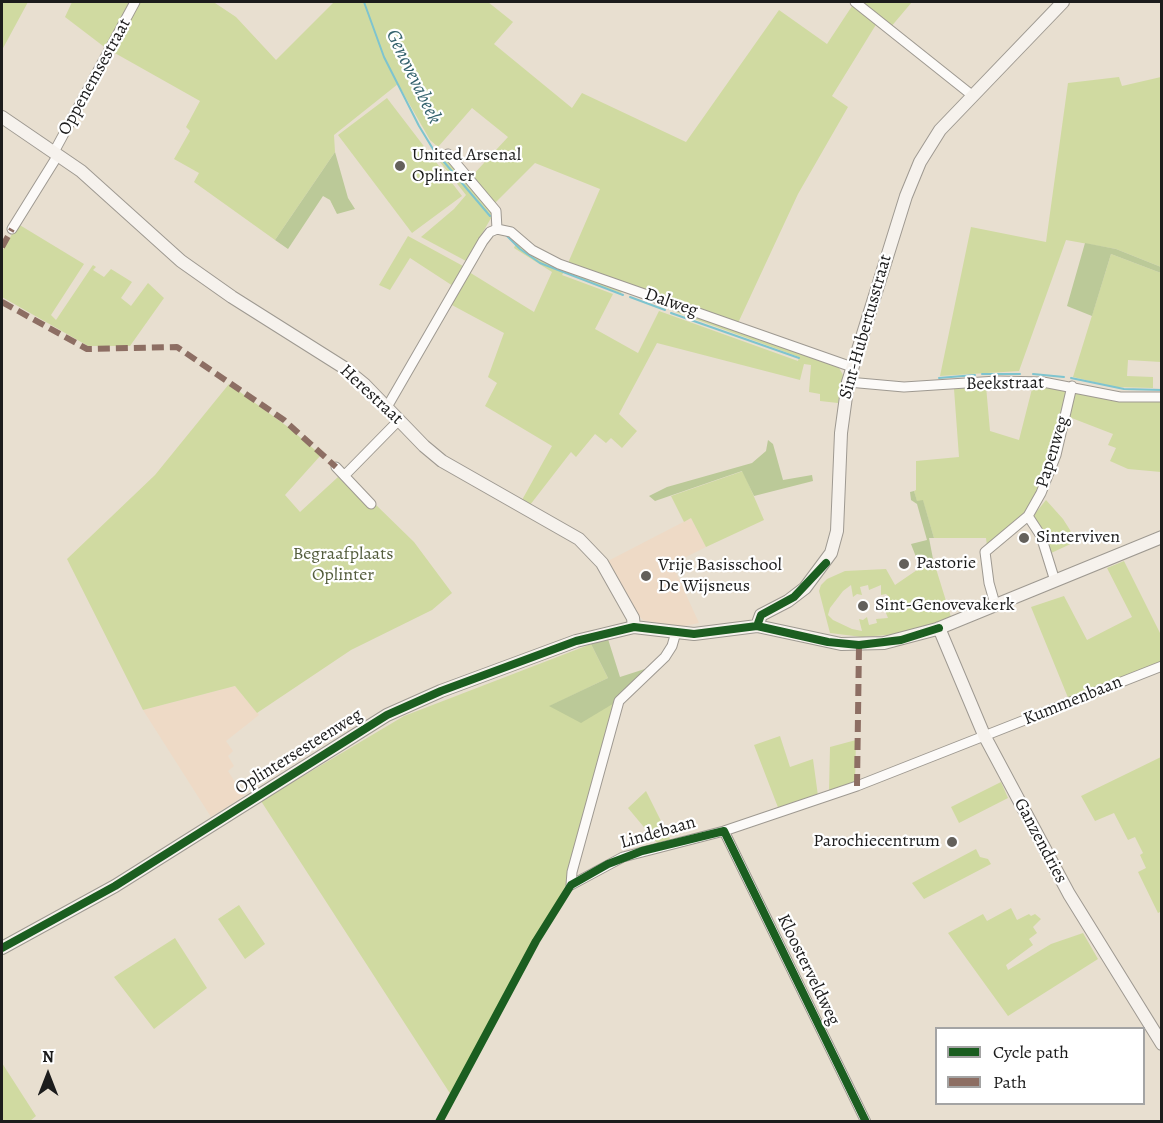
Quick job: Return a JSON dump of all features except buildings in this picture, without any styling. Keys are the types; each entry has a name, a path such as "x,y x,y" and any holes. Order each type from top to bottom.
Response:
{"street":[{"name":"Oppenemsestraat","path":"56,153 135,2"},
{"path":"855,2 973,96"},
{"name":"Sint-Hubertusstraat","path":"757,626 761,615 788,601 815,577 831,553 835,541 842,424 848,382 912,179 940,130 1063,2"},
{"name":"Herestraat","path":"2,117 56,153 102,189 154,240 181,261 232,297 343,367 387,406 442,461 562,528 591,550 633,618 634,627"},
{"path":"12,229 56,153"},
{"path":"387,406 483,241 490,232 497,230 496,211 448,154"},
{"name":"Dalweg","path":"497,230 511,232 532,250 559,264 852,367"},
{"name":"Beekstraat","path":"848,382 904,387 1021,381 1072,386 1120,397 1161,397"},
{"name":"Papenweg","path":"995,604 987,576 985,552 1028,516 1050,474 1072,386"},
{"path":"345,475 399,420"},
{"path":"336,467 371,504"},
{"path":"1028,516 1041,536 1055,581"},
{"path":"634,627 710,633 757,626 828,642 859,645 901,640 939,628 1161,537"},
{"name":"Oplintersesteenweg","path":"2,948 115,886 387,715 441,691 576,641 634,627"},
{"name":"Ganzendries","path":"939,628 984,735 1069,894 1161,1044"},
{"name":"Lindebaan","path":"676,632 672,646 665,657 619,701 572,872 571,885 608,864 642,851 724,831 857,786 984,735"},
{"name":"Kummenbaan","path":"984,735 1161,666"},
{"name":"Kloosterveldweg","path":"724,831 866,1122"}],"shaded area":[{"name":"Vrije Basisschool De Wijsneus","path":"691,518 706,547 672,564 699,623 680,627 643,620 606,562"},
{"path":"235,686 259,715 226,741 233,751 228,756 234,766 228,771 244,796 211,817 143,710"}],"green space":[{"path":"2,2 28,2 2,50"},
{"path":"72,2 133,2 107,49 65,17"},
{"path":"138,2 215,3 236,17 276,60 334,2 488,2 513,22 494,44 572,108 582,93 686,142 779,10 827,44 854,3 877,23 832,96 848,107 798,194 738,323 568,263 600,189 535,163 494,204 471,177 508,137 472,108 438,147 430,140 398,84 334,135 335,152 275,240 194,182 199,173 174,159 190,131 186,127 200,101 113,52"},
{"path":"858,2 912,2 890,28"},
{"path":"1119,77 1122,86 1161,77 1161,267 1116,249 1066,240 1019,371 940,376 971,227 1046,242 1068,83"},
{"name":"United Arsenal Oplinter","path":"387,98 462,196 412,233 338,135"},
{"path":"335,152 348,198 355,209 337,214 330,200 323,196 288,249 275,240"},
{"path":"446,156 494,213 466,261 421,237 454,209 466,195 440,162"},
{"path":"18,224 84,264 51,315 56,320 93,265 96,267 93,270 104,277 111,269 132,282 121,298 131,306 148,283 164,298 130,346 88,346 2,297 2,251"},
{"path":"408,236 463,266 453,286 410,258 390,290 379,285"},
{"path":"516,243 546,262 623,290 621,293 564,272 562,275 613,294 595,329 638,353 659,311 798,361 799,357 673,311 674,308 838,366 843,375 838,403 820,401 820,394 809,392 811,365 804,364 800,380 657,343 619,414 637,431 622,448 611,438 606,443 595,434 576,457 571,452 530,505 522,500 552,446 485,406 497,383 488,377 504,333 450,304 469,272 534,312 552,272 514,248"},
{"path":"1085,243 1116,249 1161,267 1161,273 1111,254 1092,316 1067,306"},
{"path":"1111,254 1161,273 1161,362 1128,360 1127,376 1153,377 1153,388 1115,387 1073,377"},
{"name":"Begraafplaats Oplinter","path":"229,384 288,427 321,455 285,495 300,512 338,477 368,507 374,503 414,542 452,593 432,610 351,650 257,713 235,686 143,710 67,559 155,475"},
{"path":"1033,385 1067,390 1046,477 1028,510 987,546 986,538 934,538 923,501 917,502 914,491 916,490 916,461 959,457 954,389 986,386 990,431 1019,440"},
{"path":"1074,390 1161,401 1161,472 1128,469 1110,461 1116,448 1108,445 1113,434 1069,417"},
{"path":"768,440 773,444 783,480 812,475 813,481 754,496 742,471 655,501 649,496 667,487 752,463 766,451"},
{"path":"743,471 764,520 706,547 691,518 684,522 671,496"},
{"path":"914,491 917,501 923,500 934,538 929,538 933,559 921,570 911,544 927,540 917,504 911,500 910,492"},
{"path":"1046,500 1063,519 1077,541 1049,554 1033,516"},
{"path":"933,559 951,617 912,631 887,635 862,637 830,633 819,591 827,579 845,571 886,569 895,585","holes":["851,585 853,597 857,594 862,595 860,587 868,585 869,590 881,585 881,595 886,594 890,598 889,607 884,608 888,618 876,619 877,623 869,625 867,617 863,620 859,619 862,631 852,629 828,615 830,608 843,591"]},
{"path":"1124,561 1161,635 1161,663 1069,700 1031,607 1064,596 1087,640 1132,617 1107,568"},
{"path":"608,639 620,677 651,667 616,702 581,723 549,706 608,678 591,644"},
{"path":"591,644 608,678 550,706 616,702 567,883 451,1095 261,801 404,716"},
{"path":"780,736 790,767 813,759 818,796 779,810 754,745"},
{"path":"856,740 855,783 829,792 830,747"},
{"path":"1161,757 1162,911 1158,913 1138,872 1146,868 1140,855 1143,853 1135,837 1128,840 1114,813 1095,821 1081,796"},
{"path":"1001,782 1008,798 959,823 951,807"},
{"path":"646,791 671,841 658,844 628,808"},
{"path":"976,849 980,857 988,859 991,864 924,899 912,883"},
{"path":"239,905 265,944 245,959 218,919"},
{"path":"1011,908 1017,920 1029,914 1031,916 1035,914 1041,919 1033,927 1037,933 1029,939 1033,945 1006,965 1008,970 1051,944 1083,933 1098,959 1008,1016 948,933 983,914 987,921"},
{"path":"175,938 207,988 154,1029 114,977"},
{"path":"2,1063 36,1116 30,1121 3,1121 2,1119"}],"waterway":[{"name":"Genovevabeek","path":"364,2 384,57 419,126 433,149 490,216"},
{"name":"Genovevabeek","path":"505,234 520,249 540,263 623,295"},
{"name":"Genovevabeek","path":"630,297 665,310"},
{"name":"Genovevabeek","path":"671,313 799,358"},
{"name":"Genovevabeek","path":"982,374 1020,374"},
{"name":"Genovevabeek","path":"1033,374 1064,377"},
{"name":"Genovevabeek","path":"939,378 975,375"},
{"name":"Genovevabeek","path":"1071,378 1124,389 1162,390"}],"marked path":[{"path":"2,247 12,229"},
{"path":"2,302 87,349 177,347 284,420 336,467"},
{"path":"857,786 859,645"}],"cycle path":[{"path":"757,626 761,615 794,597 826,563"},
{"path":"2,948 115,886 387,715 441,691 576,641 634,627 694,634 757,626 828,642 859,645 901,640 939,628"},
{"path":"439,1122 536,941 571,885 608,864 642,851 724,831 866,1122"}],"place":[{"name":"United Arsenal Oplinter","path":"400,166"},
{"name":"Sinterviven","path":"1024,538"},
{"name":"Pastorie","path":"904,564"},
{"name":"Vrije Basisschool De Wijsneus","path":"646,576"},
{"name":"Sint-Genovevakerk","path":"863,606"},
{"name":"Parochiecentrum","path":"952,842"}]}
